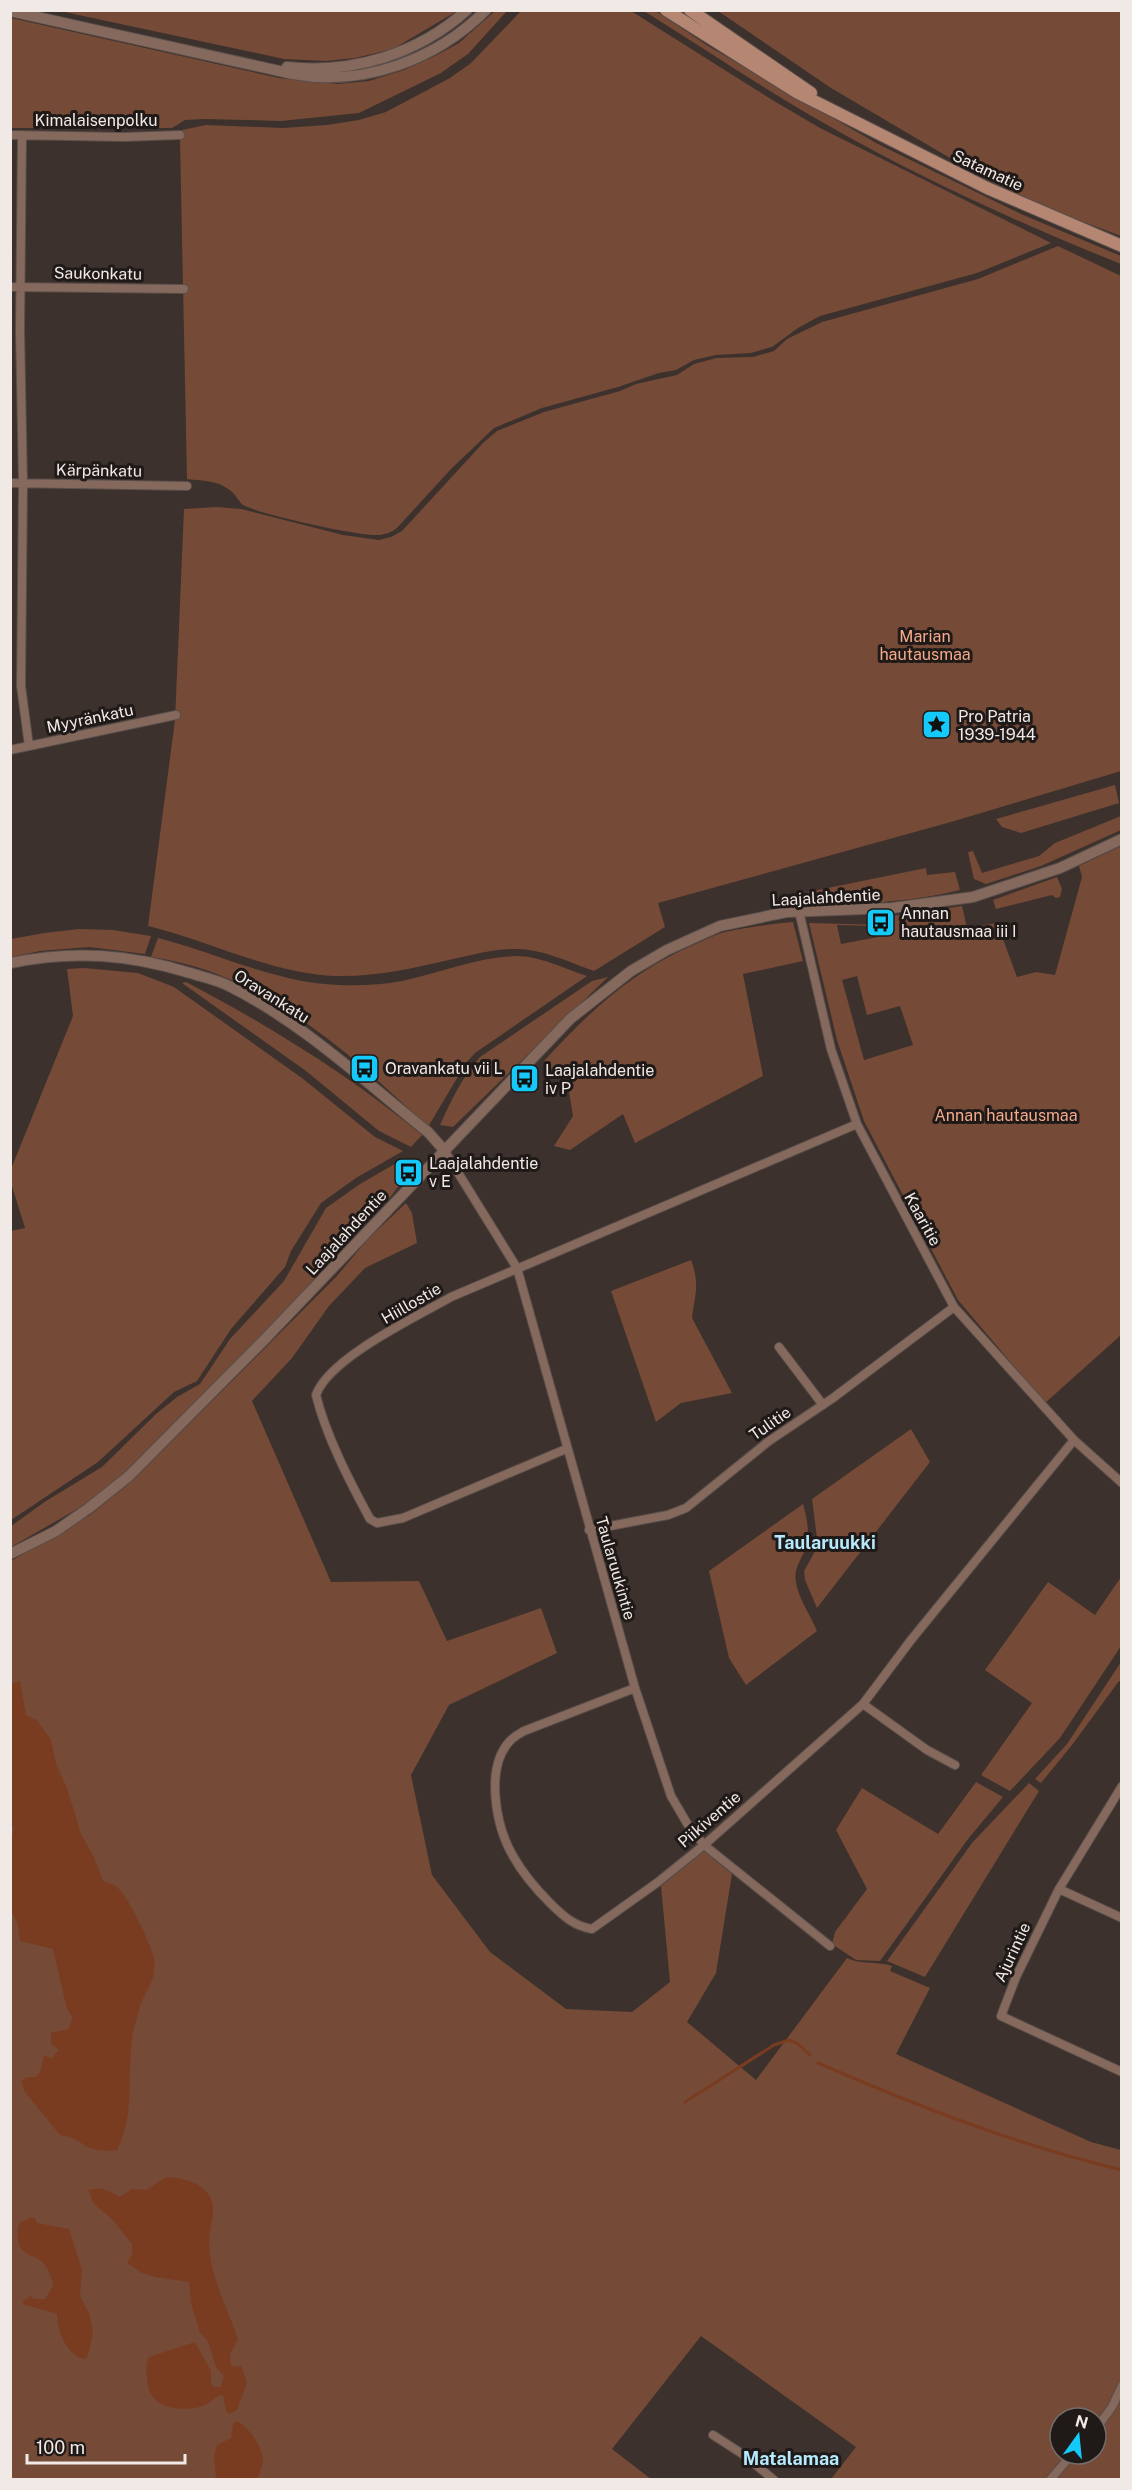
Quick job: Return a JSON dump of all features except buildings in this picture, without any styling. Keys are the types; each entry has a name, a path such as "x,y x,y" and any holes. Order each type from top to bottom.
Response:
{"main road":[{"name":"Satamatie","path":"666,10 798,93 987,188 1122,246"},
{"name":"Satamatie","path":"690,10 844,115"}],"street":[{"path":"254,64 324,69 372,62 406,50 429,38 467,10"},
{"path":"10,11 319,78 371,74 397,66 447,42 486,10"},
{"name":"Kimalaisenpolku","path":"10,135 124,137 180,135"},
{"path":"22,135 21,686 29,746"},
{"name":"Saukonkatu","path":"10,287 184,289"},
{"name":"Kärpänkatu","path":"10,483 187,486"},
{"name":"Myyränkatu","path":"10,750 176,715"},
{"name":"Laajalahdentie","path":"10,1554 56,1531 129,1476 266,1338 570,1019 631,971 667,950 720,926 799,911 892,908 973,897 1060,868 1122,839"},
{"name":"Kaaritie","path":"799,911 831,1049 856,1124 954,1306 1074,1440 1122,1484"},
{"name":"Oravankatu","path":"10,963 42,956 89,953 167,966 230,986 286,1019 428,1132 444,1150"},
{"name":"Hiillostie","path":"566,1449 403,1518 377,1523 370,1519 364,1508 320,1410 316,1395 319,1388 338,1366 394,1329 451,1297 856,1124"},
{"name":"Taularuukintie","path":"444,1150 517,1268 635,1688 671,1796 688,1825 704,1845 830,1946"},
{"name":"Tulitie","path":"589,1530 657,1518 686,1508 769,1441 823,1405 954,1306"},
{"path":"779,1347 823,1405"},
{"name":"Piikiventie","path":"635,1688 524,1731 510,1740 501,1754 496,1777 496,1802 500,1828 512,1856 533,1886 556,1909 573,1923 592,1929 658,1882 704,1845 863,1704 911,1640 1074,1440"},
{"path":"863,1704 927,1750 955,1765"},
{"name":"Ajurintie","path":"1122,1786 1059,1889 1016,1977 1001,2016 1122,2072"},
{"path":"1059,1889 1122,1917"},
{"path":"1108,2412 1122,2386"},
{"path":"713,2435 744,2455 774,2480"},
{"path":"1050,2480 1062,2466"}],"green space":[{"path":"60,11 457,11 393,49 355,58 325,61 284,59"},
{"path":"495,11 507,11 468,54 441,73 359,113 281,121 185,120 172,128 11,128 11,18 279,78 338,84 369,81 404,70 437,55 459,43"},
{"path":"521,11 631,11 820,128 1051,243 977,273 820,316 798,328 772,347 751,353 716,355 694,360 676,370 542,408 494,428 451,469 397,528 384,534 369,535 268,514 243,505 226,487 187,479 180,141 182,130 206,125 283,128 327,125 359,120 386,112 450,78 471,63"},
{"path":"644,11 656,11 708,46 878,144 1021,214 1121,256 1121,264 1007,216 894,162 799,109"},
{"path":"718,11 1121,11 1121,236 1057,212 989,181 831,88"},
{"name":"Marian hautausmaa","path":"1058,246 1121,276 1121,771 951,822 658,903 665,927 594,971 546,954 508,949 380,973 351,976 312,974 265,963 148,926 175,720 184,509 216,507 241,509 343,535 379,540 391,537 402,531 483,443 497,431 544,412 620,391 636,384 677,375 694,364 716,358 753,357 774,351 787,339 822,322 978,279"},
{"path":"1115,785 1119,803 1021,833 1002,827 996,819"},
{"path":"1121,816 1121,830 1041,866 986,884 974,879 968,852 973,851 982,873 1039,856 1055,843"},
{"name":"Annan hautausmaa","path":"1121,846 1121,1335 1045,1403 958,1300 864,1121 837,1040 809,923 885,925 885,917 962,906 967,928 997,923 1017,977 1036,972 1055,975 1082,877 1079,866","holes":["837,925 875,926 878,937 841,944","857,976 867,1015 900,1006 913,1045 864,1060 842,980"]},
{"path":"926,868 927,875 955,872 960,890 903,900 805,907 803,893"},
{"path":"1057,877 1062,889 1060,897 1056,898 1052,895 996,909 993,900"},
{"path":"793,922 803,961 743,974 763,1076 635,1143 623,1114 570,1150 554,1146 573,1116 568,1086 544,1061 594,1011 629,981 669,956 725,932"},
{"path":"79,929 113,930 151,936 145,954 89,947 40,951 11,957 11,939"},
{"path":"158,938 270,973 315,983 370,985 402,981 488,959 517,956 543,960 587,976 475,1053 466,1063 428,1127 335,1045 302,1020 267,998 230,979 192,966 151,957"},
{"path":"84,968 138,973 174,987 302,1078 375,1137 403,1151 356,1178 321,1203 291,1251 285,1267 231,1329 197,1381 174,1392 98,1462 11,1520 11,1231 25,1228 11,1183 11,1169 73,1016 67,969"},
{"path":"608,977 453,1127 440,1125 462,1081 480,1057 592,981"},
{"path":"186,982 308,1052 366,1092 422,1135 411,1147 379,1131 306,1071 182,983"},
{"path":"405,1158 403,1180 392,1195 267,1330 125,1472 86,1504 11,1547 11,1526 46,1501 102,1467 156,1414 177,1397 200,1384 230,1339 284,1281 326,1208 360,1184"},
{"path":"406,1203 412,1213 417,1243 365,1268 329,1306 292,1358 252,1401 331,1582 419,1581 447,1641 541,1608 557,1653 449,1705 411,1775 432,1875 490,1952 566,2009 632,2012 670,1982 661,1886 704,1851 732,1874 716,1973 687,2022 756,2080 847,1958 858,1962 892,1966 890,1971 930,1988 896,2054 1091,2142 1121,2150 1121,2479 831,2479 856,2447 701,2336 612,2449 651,2479 11,2479 11,1561 90,1515 132,1481 336,1277 368,1239"},
{"path":"691,1260 696,1283 692,1318 732,1393 681,1403 656,1422 611,1291"},
{"path":"911,1429 930,1462 817,1608 805,1580 804,1571 814,1553 817,1538 812,1499"},
{"path":"803,1504 808,1536 795,1577 802,1601 817,1631 746,1685 729,1658 709,1571"},
{"path":"1121,1577 1121,1646 1060,1738 1010,1791 981,1775 1032,1703 985,1670 1048,1582 1095,1615"},
{"path":"1121,1662 1121,1682 1119,1681 1041,1783 1035,1779 1067,1744"},
{"path":"976,1782 1003,1797 968,1839 880,1961 856,1960 832,1944 835,1932 867,1889 836,1830 862,1788 938,1834"},
{"path":"1029,1783 1039,1791 925,1977 887,1961 972,1843"}],"shaded area":[{"path":"20,1681 26,1715 37,1720 51,1740 56,1764 67,1788 81,1834 93,1855 103,1881 116,1886 121,1891 144,1932 154,1959 153,1978 140,2006 134,2028 127,2121 117,2150 97,2150 60,2135 25,2092 21,2081 27,2077 36,2077 40,2072 44,2056 52,2058 59,2050 51,2044 51,2033 68,2029 73,2018 67,2009 53,1949 20,1941 17,1922 11,1911 11,1842 14,1828 10,1823 10,1684"},
{"path":"166,2177 185,2180 202,2187 212,2202 213,2213 209,2242 212,2267 238,2339 230,2355 231,2365 241,2366 247,2382 237,2410 229,2414 226,2411 223,2395 203,2406 178,2409 155,2400 150,2393 146,2371 149,2357 195,2342 211,2371 211,2384 221,2387 224,2376 216,2367 208,2341 200,2333 191,2303 189,2282 155,2277 142,2273 127,2263 132,2254 132,2244 113,2220 94,2204 88,2190 105,2190 120,2197 132,2189 146,2190"},
{"path":"32,2217 37,2223 69,2229 82,2270 80,2296 90,2315 93,2333 85,2359 73,2353 64,2342 57,2314 23,2304 24,2300 31,2296 34,2299 45,2299 53,2286 45,2265 23,2251 19,2244 20,2222"},
{"path":"236,2421 249,2431 263,2455 258,2479 216,2479 214,2456 217,2445 231,2438 233,2424"}],"waterway":[{"path":"685,2102 774,2045 789,2040 797,2043 810,2055"},
{"path":"818,2063 968,2123 1044,2149 1122,2170"}],"place":[{"name":"Pro Patria 1939-1944","path":"937,725"},
{"name":"Annan hautausmaa iii I","path":"880,922"},
{"name":"Oravankatu vii L","path":"364,1068"},
{"name":"Laajalahdentie iv P","path":"524,1079"},
{"name":"Laajalahdentie v E","path":"408,1172"}],"district":[{"name":"Taularuukki","path":"825,1543"},
{"name":"Matalamaa","path":"791,2459"}]}
